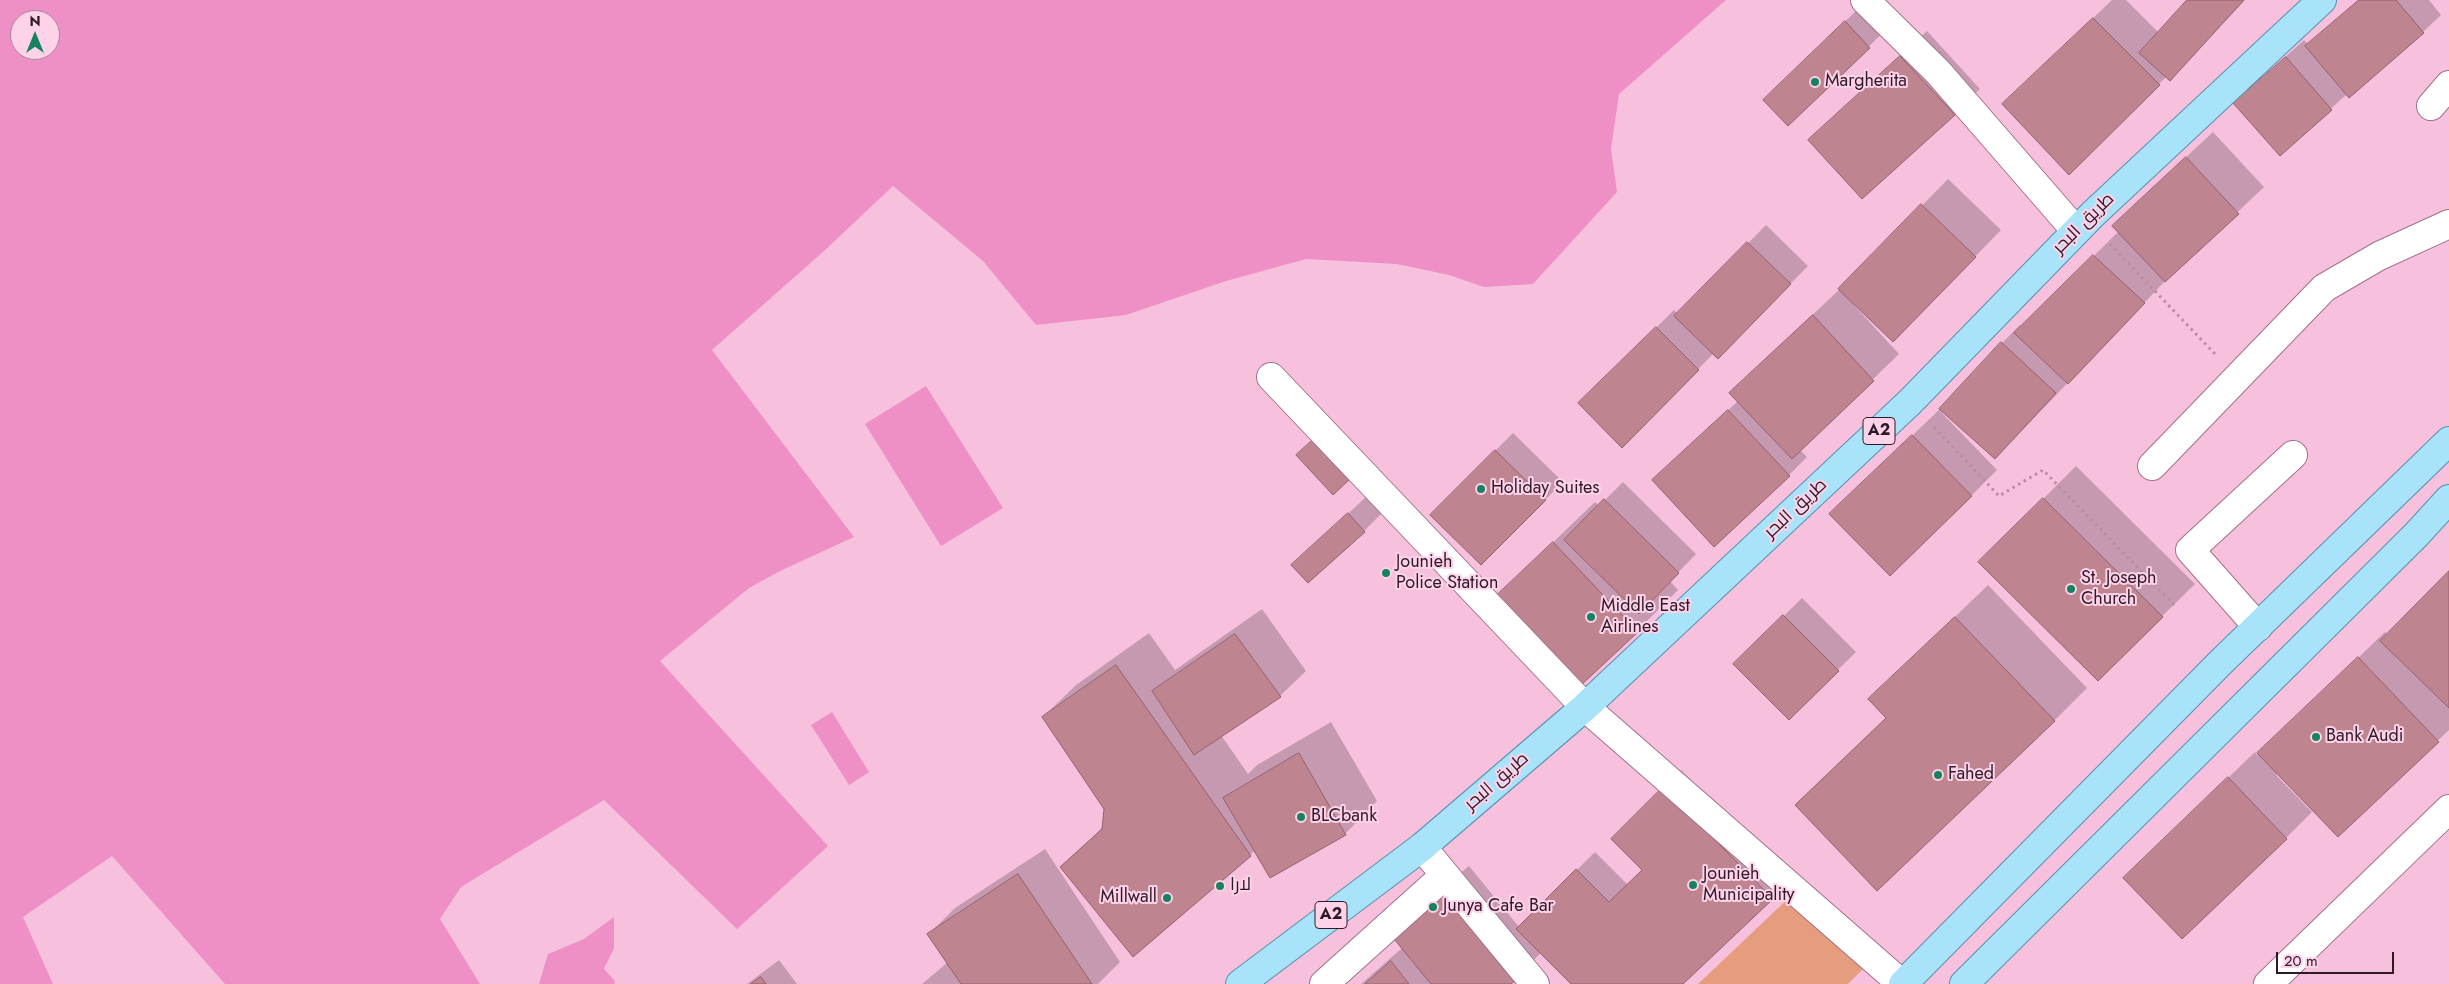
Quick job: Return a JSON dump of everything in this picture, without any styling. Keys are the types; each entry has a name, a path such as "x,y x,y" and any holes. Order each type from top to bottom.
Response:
{"main road":[{"name":"طريق البحر","path":"1240,984 1422,847 1585,707 1910,402 2081,226 2322,0"},
{"path":"1903,984 2258,627 2449,441"},
{"path":"1964,984 2416,535 2449,499"}],"street":[{"path":"1864,0 1938,72 2081,226"},
{"path":"2431,106 2449,85"},
{"path":"2152,466 2324,288 2379,256 2449,224"},
{"path":"1271,378 1585,707 1903,984"},
{"path":"2258,627 2190,550 2293,456"},
{"path":"2268,984 2449,809"},
{"path":"1422,847 1535,984"},
{"name":"A2","path":"1324,984 1444,876"}],"path":[{"path":"2081,226 2237,378"},
{"path":"1910,402 1999,496 2043,470 2174,605"}],"shaded area":[{"path":"0,0 1726,0 1619,94 1611,149 1617,192 1533,284 1484,287 1449,275 1397,264 1306,259 1226,281 1126,315 1036,325 983,261 893,186 824,251 712,350 854,537 780,571 749,588 660,661 828,846 737,929 604,800 461,887 440,919 480,984 225,984 112,856 23,917 53,984 0,984"},
{"path":"926,386 1003,508 941,546 865,424"},
{"path":"832,712 869,772 849,785 811,725"},
{"path":"1794,893 1865,967 1848,984 1698,984"},
{"path":"614,917 614,948 604,969 615,981 614,984 539,984 548,954 584,939"}],"building":[{"path":"2187,0 2244,0 2170,81 2139,53"},
{"path":"2359,0 2396,0 2424,33 2349,98 2305,46"},
{"path":"2093,18 2160,85 2069,175 2002,104"},
{"path":"1845,21 1870,48 1788,126 1763,100"},
{"path":"1900,56 1955,115 1862,199 1808,140"},
{"path":"2286,57 2332,110 2280,156 2233,103"},
{"path":"2186,157 2239,214 2165,282 2112,226"},
{"path":"1921,204 1976,257 1893,342 1838,289"},
{"path":"1747,242 1791,284 1718,359 1674,316"},
{"path":"2093,255 2145,303 2068,384 2014,333"},
{"path":"1813,315 1874,381 1792,459 1729,393"},
{"path":"1656,327 1699,370 1622,448 1578,403"},
{"path":"2001,342 2056,393 1995,459 1939,409"},
{"path":"1728,410 1790,476 1714,547 1652,480"},
{"path":"1912,435 1972,496 1890,576 1829,514"},
{"path":"1314,439 1351,478 1333,495 1296,455"},
{"path":"1495,450 1546,500 1481,565 1430,515"},
{"name":"St. Joseph Church","path":"2043,498 2163,617 2098,681 1978,562"},
{"path":"1604,499 1679,573 1639,614 1564,540"},
{"path":"1348,513 1365,532 1308,583 1291,565"},
{"path":"1553,542 1638,632 1578,688 1494,598"},
{"path":"2449,571 2449,708 2380,641"},
{"path":"1783,615 1839,671 1789,720 1733,664"},
{"path":"1955,617 2055,721 1877,891 1795,805 1886,718 1868,699"},
{"path":"1235,634 1281,697 1194,755 1152,691"},
{"path":"2358,657 2439,742 2338,837 2257,753"},
{"path":"1116,665 1251,856 1133,957 1060,867 1102,829 1104,809 1042,717"},
{"path":"1299,753 1346,835 1270,878 1223,798"},
{"path":"2228,777 2287,839 2182,939 2123,878"},
{"name":"Jounieh Municipality","path":"1663,787 1773,899 1683,984 1571,984 1516,929 1576,869 1609,902 1642,870 1611,839"},
{"path":"1018,874 1092,984 961,984 927,934"},
{"path":"1443,891 1516,980 1511,984 1431,984 1390,934"},
{"path":"1391,961 1409,984 1365,984"},
{"path":"761,977 766,984 751,984"}],"place":[{"name":"Margherita","path":"1815,82"},
{"name":"Holiday Suites","path":"1481,489"},
{"name":"Jounieh Police Station","path":"1386,573"},
{"name":"St. Joseph Church","path":"2071,589"},
{"name":"Middle East Airlines","path":"1591,617"},
{"name":"Bank Audi","path":"2316,737"},
{"name":"Fahed","path":"1938,775"},
{"name":"BLCbank","path":"1301,817"},
{"name":"Jounieh Municipality","path":"1693,885"},
{"name":"لارا","path":"1220,886"},
{"name":"Millwall","path":"1167,898"},
{"name":"Junya Cafe Bar","path":"1433,907"}]}
